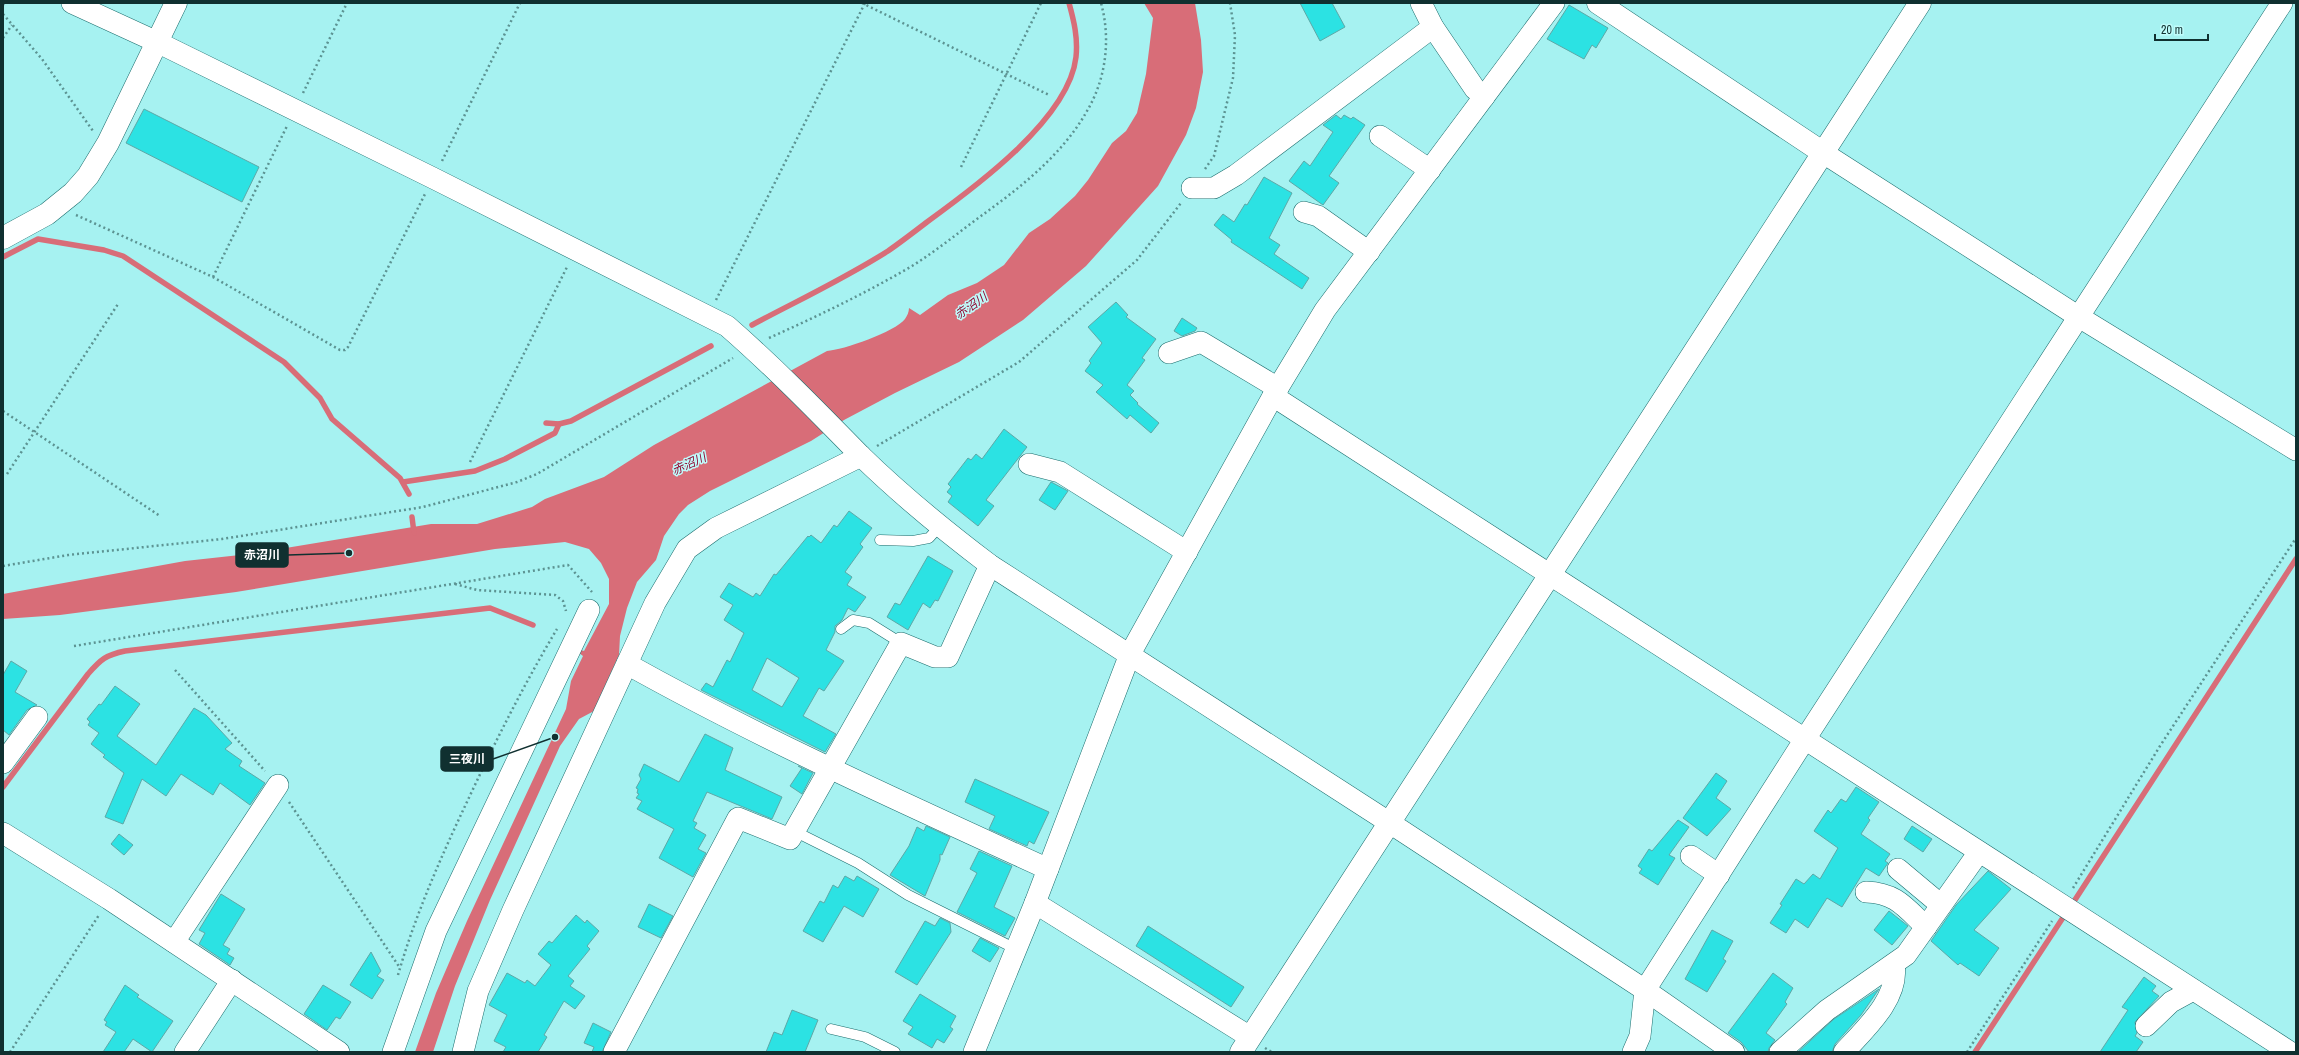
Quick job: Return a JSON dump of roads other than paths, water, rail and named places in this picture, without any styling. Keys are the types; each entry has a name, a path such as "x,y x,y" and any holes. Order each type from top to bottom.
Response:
{"street":[{"path":"72,3 157,42 433,178 708,315 727,326 755,350 861,456 939,527 990,565 1390,823 1645,990 1734,1052"},
{"path":"3,238 47,214 58,206 73,193 88,176 108,143 176,3"},
{"path":"1421,3 1433,27 1475,89 1484,97"},
{"path":"974,1052 1035,903 1130,654 1276,392 1325,310 1554,3"},
{"path":"1598,3 1825,154 2079,317 2296,450"},
{"path":"1035,903 1245,1045 1825,154 1920,3"},
{"path":"1633,1052 1640,1036 1645,990 1805,739 2282,3"},
{"path":"1192,188 1214,188 1236,175 1433,27"},
{"path":"1380,136 1430,170"},
{"path":"1304,212 1318,216 1369,252"},
{"path":"1169,353 1201,342 1551,575 2290,1052"},
{"path":"463,1052 478,991 655,603 688,549 716,528 861,456"},
{"path":"1029,464 1060,472 1187,552"},
{"path":"614,1052 738,818 790,839 901,643 935,657 948,657 990,565"},
{"path":"393,1052 436,931 589,610"},
{"path":"627,664 693,700 831,769 1048,869"},
{"path":"3,763 37,717"},
{"path":"174,942 278,785"},
{"path":"3,833 109,899 339,1052"},
{"path":"1780,1052 1827,1010 1906,955 1979,852"},
{"path":"1691,856 1719,875"},
{"path":"1898,869 1941,905"},
{"path":"1866,892 1882,893 1890,896 1926,927"},
{"path":"1844,1052 1872,1021 1887,998 1894,982 1894,964"},
{"path":"185,1052 232,980"},
{"path":"2146,1026 2171,1002 2193,990"}],"lane":[{"path":"880,540 913,542 929,538 939,527"},
{"path":"841,629 853,620 869,623 901,643"},
{"path":"794,831 858,863 908,895 1016,949"},
{"path":"831,1029 848,1031 865,1036 895,1052"}],"water":[{"path":"1144,3 1195,3 1201,40 1203,72 1196,108 1186,135 1158,186 1086,266 1023,320 959,362 844,420 811,441 710,491 688,505 679,514 664,536 656,560 637,582 627,608 620,636 619,655 594,711 579,719 560,746 490,900 455,986 433,1052 415,1052 436,993 467,921 566,709 571,681 583,656 579,653 581,650 584,651 609,604 609,579 601,563 589,549 565,542 495,549 236,592 60,615 3,619 3,594 185,561 249,554 431,524 477,524 532,507 545,499 604,477 654,445 827,351 856,344 880,335 905,319 909,308 920,315 948,295 977,283 1004,265 1029,233 1050,219 1075,196 1088,180 1112,143 1126,131 1137,113 1146,74 1153,18"}],"waterway":[{"path":"752,325 888,251 969,191 1016,150 1038,127 1056,104 1070,80 1076,57 1076,36 1069,3"},
{"path":"3,257 38,239 104,250 123,256 284,362 320,398 332,419 400,478 409,494"},
{"path":"546,423 559,424 571,421 711,346"},
{"path":"403,482 475,471 505,459 555,433 559,424"},
{"path":"412,517 414,533"},
{"path":"2071,906 2296,559"},
{"path":"3,787 88,674 100,661 113,654 125,651 490,608 533,625"},
{"path":"1975,1052 2066,913"}],"place":[{"name":"赤沼川","path":"349,553"},
{"name":"三夜川","path":"555,737"}]}
